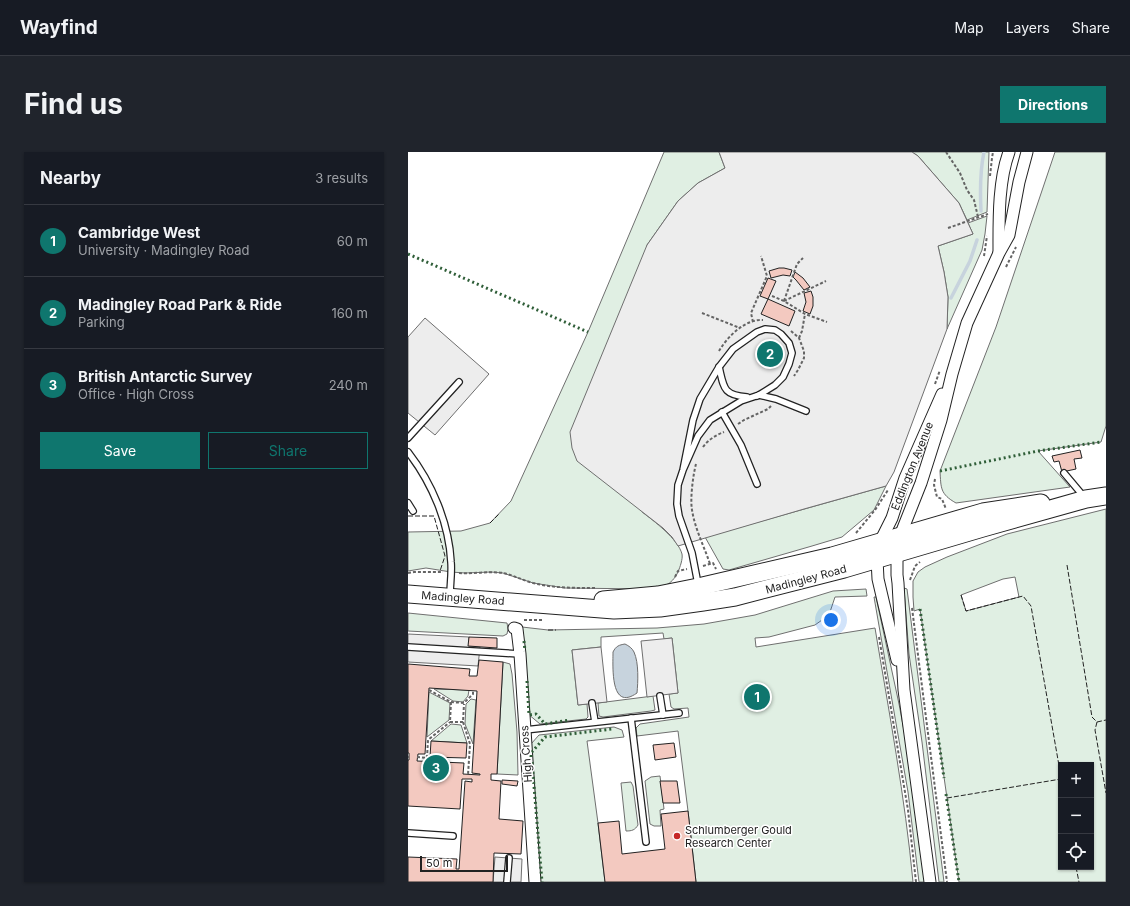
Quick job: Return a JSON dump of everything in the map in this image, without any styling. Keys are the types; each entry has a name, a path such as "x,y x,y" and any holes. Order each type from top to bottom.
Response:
{"main road":[{"name":"Madingley Road","path":"408,594 614,610 660,608 701,594 983,512 1035,504 1106,496"},
{"name":"Madingley Road","path":"701,594 735,597 877,560 1086,499"}],"street":[{"name":"Eddington Avenue","path":"999,253 1002,178 1009,152"},
{"name":"Eddington Avenue","path":"904,690 897,574 897,553 900,536 921,483 941,420 952,374 967,323 999,253 1009,235 1019,182 1027,152"},
{"name":"Eddington Avenue","path":"904,690 878,578 877,560 880,542 892,518 905,478 933,412 952,374"},
{"name":"High Cross","path":"514,628 517,630 520,654 535,882"},
{"path":"904,690 930,882"}],"lane":[{"path":"683,470 693,420 700,399 719,367 733,349 757,332 765,329 774,330 782,334 789,343 792,353 783,377 775,385 759,395 741,401 710,420 698,436 678,485 677,504 679,516 692,553 701,594"},
{"path":"719,367 725,389 730,394 737,397 759,395 776,399 806,411"},
{"path":"408,438 459,382"},
{"path":"722,412 742,445 757,484"},
{"path":"408,452 425,477 445,525 451,563 450,598"},
{"path":"1064,473 1086,499"},
{"path":"408,503 413,511"},
{"path":"408,647 520,654"},
{"path":"660,696 663,714"},
{"path":"592,704 595,722"},
{"path":"524,730 678,712"},
{"path":"631,718 646,842"},
{"path":"408,833 453,836"},
{"path":"507,882 509,858"}],"path":[{"path":"946,152 960,173 967,190 974,200 978,217"},
{"path":"948,228 989,213"},
{"path":"1004,270 1015,251 1017,243"},
{"path":"753,322 751,313 767,276 761,256"},
{"path":"784,301 797,264 804,258"},
{"path":"784,301 826,281"},
{"path":"772,296 784,301 805,314 827,322"},
{"path":"702,313 740,328"},
{"path":"799,338 802,331 805,314"},
{"path":"718,353 732,334 740,328 753,322 767,320"},
{"path":"788,328 799,338 804,351 804,358 794,376"},
{"path":"703,448 718,435 744,420 768,409 776,399"},
{"path":"698,459 693,481 692,509 710,564"},
{"path":"936,478 934,485 937,497"},
{"path":"852,536 875,510 887,492"},
{"path":"909,586 915,566 921,561"},
{"path":"674,579 678,571 714,563 718,572"},
{"path":"408,573 451,572 503,574 533,583 565,588 595,588"},
{"path":"912,608 947,882"},
{"path":"879,636 908,810 916,882"},
{"path":"429,690 451,702 464,704"},
{"path":"468,774 470,744 463,722 464,704 473,694 473,691"},
{"path":"450,722 451,702"},
{"path":"417,757 427,758 428,740 450,722 463,722"}],"green space":[{"path":"664,152 719,152 725,168 698,183 678,201 647,245 642,512 671,536 680,548 682,558 680,568 675,577 666,585 648,589 565,588 533,583 503,573 465,573 426,568 408,571 408,532 461,531 490,523 511,501 588,332"},
{"path":"912,152 989,152 987,212 967,220 959,203 918,156"},
{"path":"1055,152 1106,152 1106,426 1101,442 1038,451 1070,487 956,503 947,497 942,490 940,471 996,327"},
{"path":"987,216 982,250 947,329 948,297 938,246 973,234 968,223"},
{"path":"886,486 874,510 842,537 729,570 723,569 705,537"},
{"path":"1106,509 1106,882 959,882 920,609 914,611 913,597 913,581 918,572 925,567 1007,534","holes":["1015,577 1019,597 966,611 961,595 1003,579"]},
{"path":"904,588 907,589 944,882 939,882 922,742 909,654"},
{"path":"866,589 867,596 835,597 829,615 815,625 769,637 755,638 756,647 875,628 901,786 913,882 696,882 678,731 637,736 636,728 640,724 689,717 688,708 674,709 671,707 669,694 678,693 672,638 664,639 663,633 601,637 601,647 572,650 578,705 587,704 588,717 586,719 540,724 528,714 522,627 548,630 657,628 704,624 755,615 833,591"},
{"path":"874,597 876,597 899,704 920,815 927,882 919,882 908,792"},
{"path":"408,613 507,623 508,629 507,634 503,636 408,631"},
{"path":"503,662 510,664 512,674 517,732 518,775 497,774"},
{"path":"434,689 469,690 468,696 463,702 453,701"},
{"path":"429,692 450,703 449,720 427,737"},
{"path":"653,696 655,710 603,717 599,716 598,703"},
{"path":"471,699 476,700 473,744 465,724 466,704"},
{"path":"451,724 461,725 467,743 431,741"},
{"path":"614,727 622,730 624,737 587,741 605,882 539,882 531,744 539,735"},
{"path":"660,776 664,809 660,810 661,826 654,826 650,824 645,781 651,777"},
{"path":"631,782 633,786 638,825 633,830 626,831 621,783"}],"shaded area":[{"path":"719,152 912,152 918,156 959,203 973,234 938,246 948,297 947,329 894,472 886,486 678,546 663,528 577,461 572,448 570,432 647,245 678,201 698,183 725,168"},
{"path":"425,318 489,374 435,435 408,413 408,337"},
{"path":"408,634 469,637 469,646 480,647 478,666 408,662"},
{"path":"672,638 678,693 647,697 641,641"},
{"path":"625,644 632,649 636,656 638,684 637,693 628,697 622,697 618,692 613,677 613,652 618,646"},
{"path":"601,647 607,702 578,705 572,650"},
{"path":"495,857 522,859 521,882 493,882"}],"building":[{"path":"779,268 792,270 790,276 783,275 771,278 769,271"},
{"path":"795,272 803,278 810,287 804,290 793,277"},
{"path":"768,278 776,281 768,299 760,296"},
{"path":"811,291 813,306 810,314 803,311 806,302 804,293"},
{"path":"768,299 795,311 789,326 761,314"},
{"path":"1080,450 1082,458 1074,459 1076,469 1062,472 1059,461 1054,462 1052,456"},
{"path":"469,637 497,638 497,648 468,646"},
{"path":"479,660 503,662 497,774 491,774 491,780 501,781 499,819 523,821 521,854 494,853 493,882 408,882 408,857 457,859 456,869 459,869 465,781 472,782 472,779 462,779 460,809 408,806 408,664 470,669 469,676 477,676","holes":["429,688 477,691 472,773 480,775 463,774 464,763 417,761 418,754 425,754"]},
{"path":"431,741 467,743 466,758 430,757"},
{"path":"674,743 676,757 655,760 653,745"},
{"path":"502,780 518,781 517,786 502,784"},
{"path":"660,781 677,781 680,803 663,803"},
{"name":"Schlumberger Gould Research Center","path":"688,811 696,882 605,882 598,823 619,821 622,854 665,849 661,814"}],"waterway":[{"path":"981,211 980,196 984,152"},
{"path":"951,298 970,261 977,240"}],"hedge":[{"path":"408,254 588,332"},
{"path":"940,471 1038,451 1101,442"},
{"path":"920,609 944,778"},
{"path":"524,641 525,651"},
{"path":"527,681 529,715 536,714 545,724 570,720"},
{"path":"531,757 531,753 545,737 612,729"},
{"path":"532,762 542,882"},
{"path":"946,794 959,882"}],"fence":[{"path":"490,523 499,514"},
{"path":"408,516 434,516 445,556 440,571"},
{"path":"1067,565 1092,717 1097,722"},
{"path":"961,595 966,611 1023,596 1031,606 1058,762"},
{"path":"548,630 556,630"},
{"path":"1097,722 1106,720"},
{"path":"1097,722 1095,730 1106,793"},
{"path":"947,798 1058,780"},
{"path":"1077,870 1079,882"}],"place":[{"name":"Madingley Road Park & Ride","path":"770,354"},
{"name":"Cambridge West","path":"757,697"},
{"name":"British Antarctic Survey","path":"436,768"},
{"name":"Schlumberger Gould Research Center","path":"677,836"}]}
